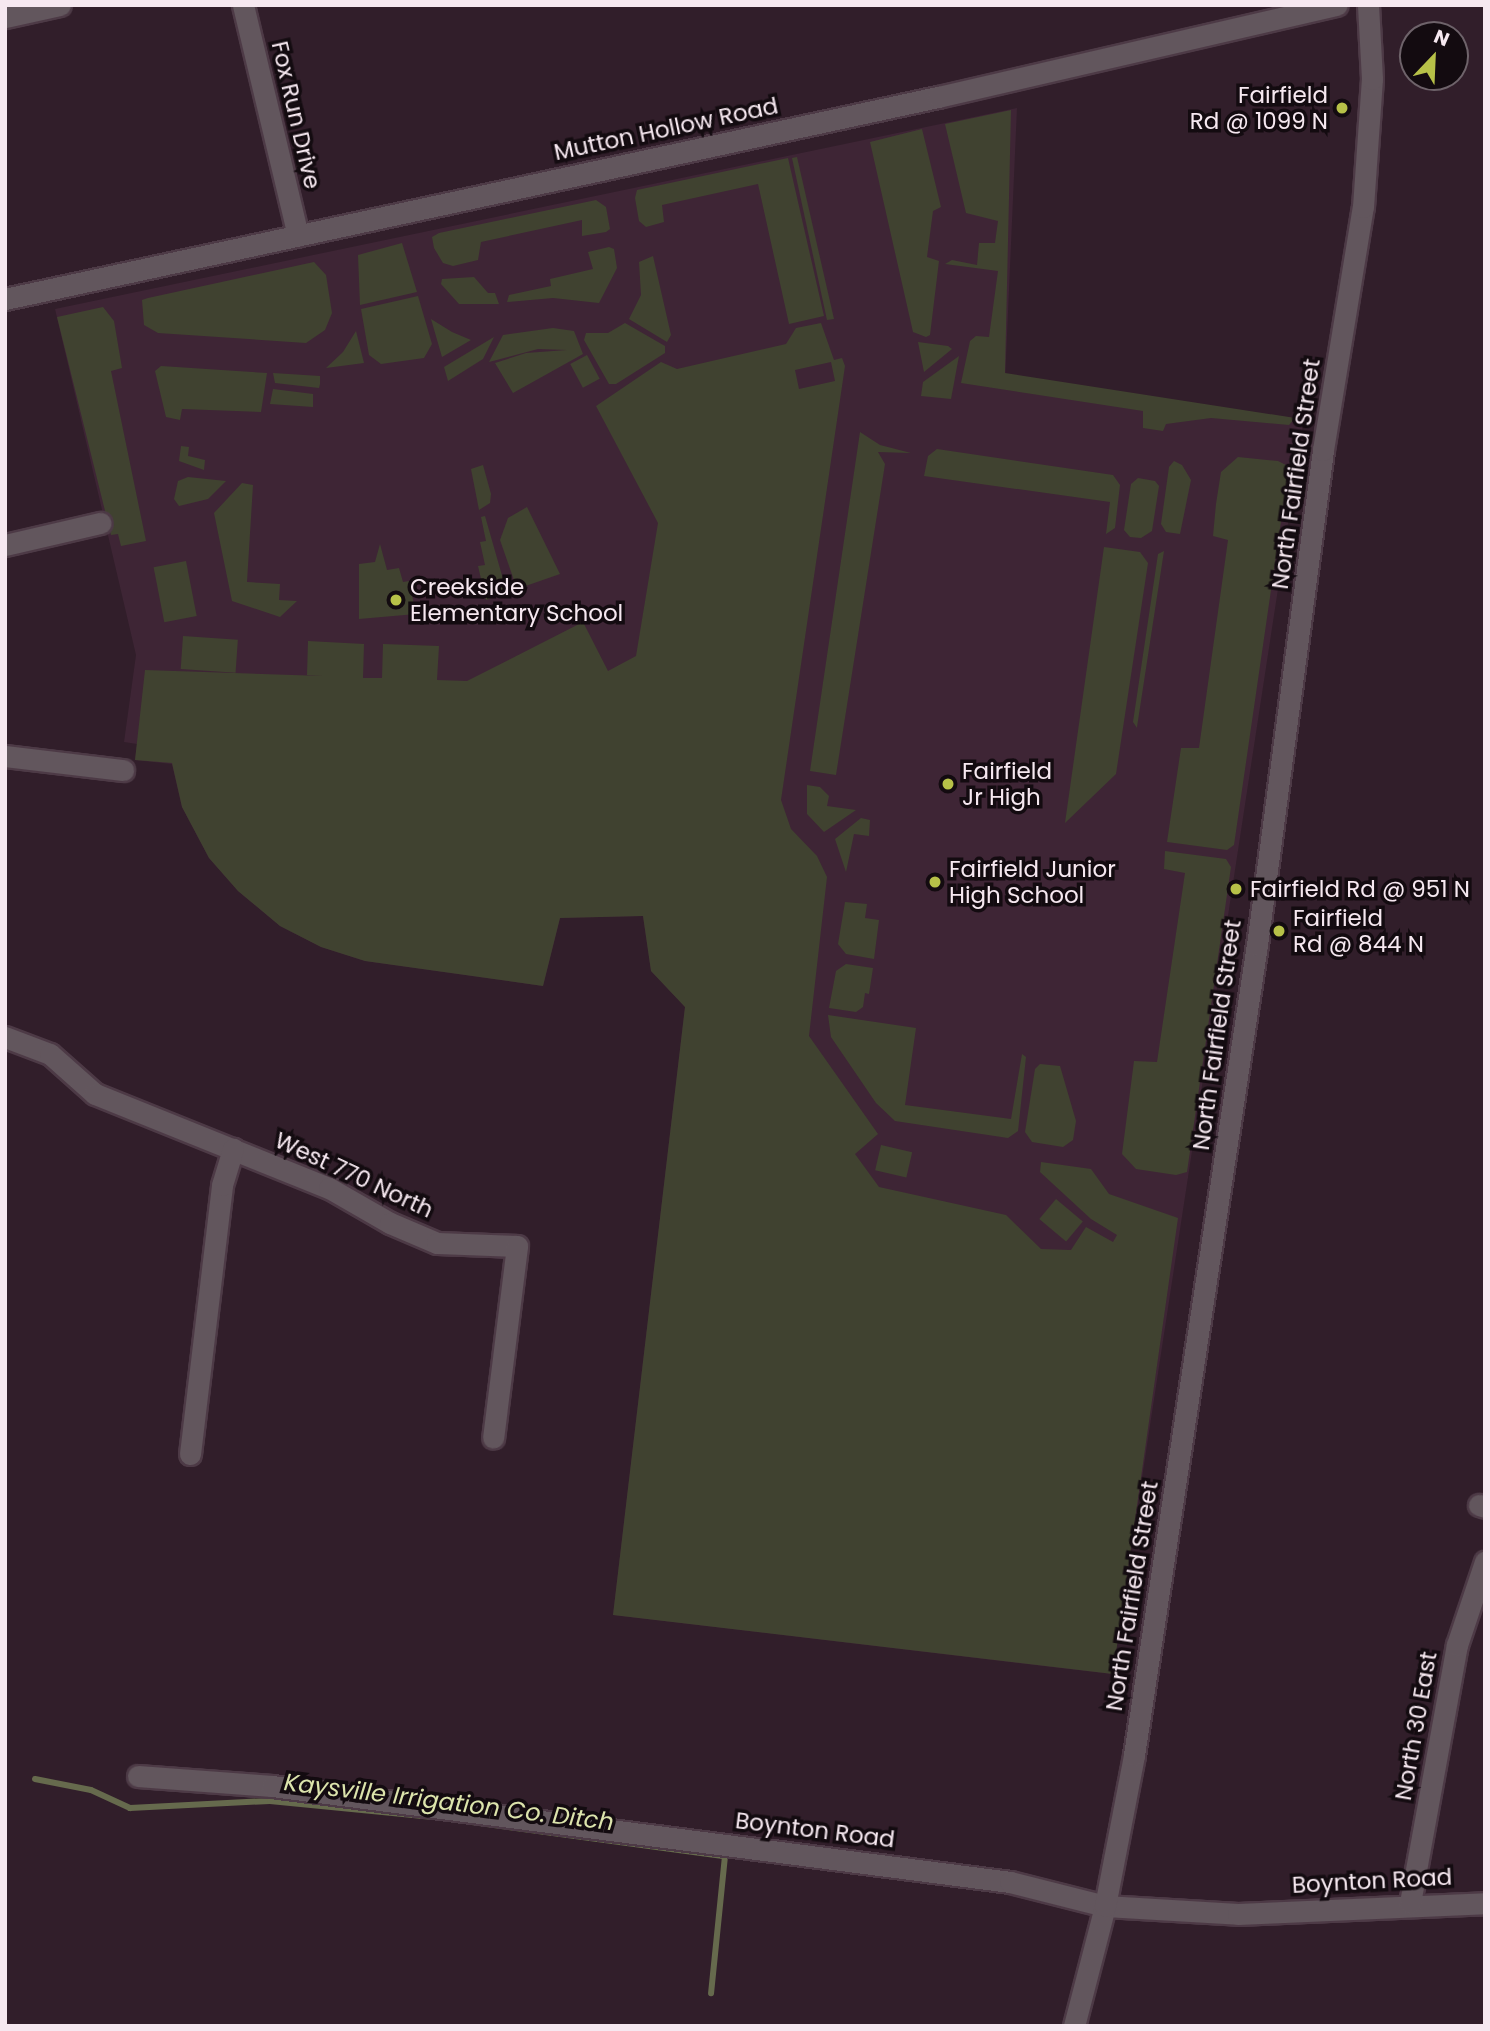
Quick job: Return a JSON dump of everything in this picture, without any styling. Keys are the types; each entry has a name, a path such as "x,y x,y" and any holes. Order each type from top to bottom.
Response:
{"street":[{"path":"5,17 60,5"},
{"name":"Fox Run Drive","path":"243,5 298,236"},
{"name":"Mutton Hollow Road","path":"5,299 1337,5"},
{"name":"North Fairfield Street","path":"1074,2026 1105,1906 1159,1601 1257,946 1323,450 1363,207 1372,79 1368,5"},
{"path":"5,545 100,523"},
{"path":"5,756 123,770"},
{"name":"West 770 North","path":"5,1037 50,1054 94,1094 329,1188 390,1223 437,1242 517,1245 493,1438"},
{"path":"190,1454 222,1185 233,1149"},
{"name":"North 30 East","path":"1410,1903 1457,1645 1485,1562"},
{"name":"Boynton Road","path":"138,1776 272,1786 1010,1882 1105,1906 1238,1914 1410,1903 1485,1903"}],"shaded area":[{"name":"Fairfield Junior High School","path":"1017,108 1005,381 1304,419 1112,1674 613,1615 685,1007 651,971 643,916 560,918 543,986 365,961 321,947 280,926 238,891 209,858 182,807 172,764 135,760 137,744 124,742 136,655 55,309"}],"green space":[{"path":"1011,110 1005,373 1295,418 1289,425 1211,418 1166,424 1163,431 1143,428 1143,411 961,383 970,341 976,336 989,337 998,271 945,264 952,260 977,265 979,243 995,243 998,221 966,213 945,124"},
{"path":"922,129 941,207 933,211 927,257 939,261 930,335 926,337 913,332 870,142"},
{"path":"797,157 834,319 827,320 792,158"},
{"path":"788,158 824,316 789,324 758,184 662,205 664,222 646,227 639,221 635,198 637,190"},
{"path":"596,200 606,207 610,229 606,232 582,236 582,220 481,242 478,260 453,266 443,263 434,248 432,237 439,233"},
{"path":"402,243 417,292 360,305 358,255"},
{"path":"609,247 614,249 617,268 599,303 553,298 507,302 509,295 551,286 550,279 593,269 588,252"},
{"path":"653,256 671,335 667,342 629,319 641,295 639,262"},
{"path":"314,262 326,275 332,313 325,330 306,343 158,333 144,325 142,300"},
{"path":"474,277 488,293 495,293 499,304 459,304 441,284 442,279"},
{"path":"418,296 432,344 424,358 381,364 369,355 361,309"},
{"path":"103,307 114,321 122,368 111,371 146,541 121,546 118,534 111,535 57,317"},
{"path":"431,319 452,332 471,340 442,357"},
{"path":"625,323 665,346 665,353 616,384 609,384 584,340 586,333 608,333"},
{"path":"821,323 834,360 842,358 845,366 781,800 791,829 817,856 827,877 809,1036 878,1134 855,1154 879,1187 1006,1215 1041,1249 1071,1250 1086,1227 1113,1242 1117,1235 1091,1219 1040,1172 1041,1162 1091,1169 1109,1194 1178,1218 1113,1674 613,1615 685,1007 651,971 643,916 560,918 543,986 365,961 321,947 280,926 238,891 209,858 182,807 172,763 135,760 145,670 323,676 307,675 308,641 364,644 363,678 382,678 383,644 439,646 437,680 467,681 583,622 608,671 636,656 658,523 596,406 661,362 677,369 786,344 796,328","holes":["831,362 835,381 799,389 795,370"]},
{"path":"553,328 574,331 583,354 513,393 495,363 526,353 567,350 538,349 489,362 503,335"},
{"path":"356,331 364,363 326,368 343,352"},
{"path":"494,337 483,359 448,381 444,367"},
{"path":"918,342 948,346 952,349 924,372"},
{"path":"587,355 600,379 583,388 570,364"},
{"path":"959,356 951,399 921,396 923,382"},
{"path":"161,366 267,373 261,412 182,409 180,420 166,417 155,371"},
{"path":"273,373 320,376 319,388 275,383"},
{"path":"273,389 313,394 313,407 270,404"},
{"path":"860,432 880,445 911,453 878,452 885,464 836,775 810,771"},
{"path":"181,446 189,447 188,456 205,460 204,470 179,461"},
{"path":"937,449 1113,475 1120,485 1115,528 1106,534 1110,502 924,476 928,456"},
{"path":"1238,457 1278,461 1288,466 1288,473 1234,845 1227,850 1167,842 1181,748 1199,748 1228,540 1213,536 1216,504 1221,472"},
{"path":"1174,461 1182,465 1191,480 1180,534 1166,532 1161,524 1169,467"},
{"path":"483,465 491,494 490,503 479,510 471,469"},
{"path":"188,477 226,481 208,499 179,506 174,499 178,481"},
{"path":"1138,478 1155,481 1159,486 1152,531 1141,538 1130,537 1124,530 1131,484"},
{"path":"242,483 253,485 247,582 280,584 279,600 297,601 280,617 232,601 214,513"},
{"path":"527,507 560,574 517,589 500,540 508,518"},
{"path":"485,516 505,586 505,593 486,600 478,566 485,565 480,542 486,541 481,517"},
{"path":"380,544 387,570 399,568 403,582 409,581 416,614 359,619 359,564 375,562"},
{"path":"1104,547 1140,552 1148,563 1116,774 1065,823"},
{"path":"1164,551 1137,728 1133,722 1158,554"},
{"path":"186,561 197,616 164,622 154,567"},
{"path":"183,636 238,640 236,673 181,669"},
{"path":"807,785 820,787 829,796 827,806 856,810 824,832 807,814"},
{"path":"861,818 870,820 869,836 854,834 846,872 835,839"},
{"path":"1165,851 1226,859 1231,867 1187,1172 1176,1175 1136,1169 1122,1154 1134,1061 1157,1062 1185,873 1164,869"},
{"path":"845,902 867,904 865,918 879,920 874,959 846,954 838,944"},
{"path":"846,964 873,968 869,994 865,993 863,1007 856,1012 829,1008 836,971"},
{"path":"828,1015 916,1028 905,1105 1011,1119 1022,1054 1026,1057 1018,1131 1008,1138 895,1121 876,1103 831,1037"},
{"path":"1040,1064 1060,1066 1076,1121 1073,1140 1063,1147 1032,1142 1025,1132 1035,1069"},
{"path":"881,1145 912,1152 906,1178 875,1170"},
{"path":"1056,1199 1083,1221 1066,1241 1039,1219"}],"waterway":[{"name":"Kaysville Irrigation Co. Ditch","path":"35,1779 91,1790 130,1808 270,1801 433,1817"},
{"name":"Kaysville Irrigation Co. Ditch","path":"472,1822 725,1856 711,1993"}],"place":[{"name":"Fairfield Rd @ 1099 N","path":"1342,108"},
{"name":"Creekside Elementary School","path":"396,600"},
{"name":"Fairfield Jr High","path":"948,784"},
{"name":"Fairfield Junior High School","path":"935,882"},
{"name":"Fairfield Rd @ 951 N","path":"1236,889"},
{"name":"Fairfield Rd @ 844 N","path":"1279,931"}]}
